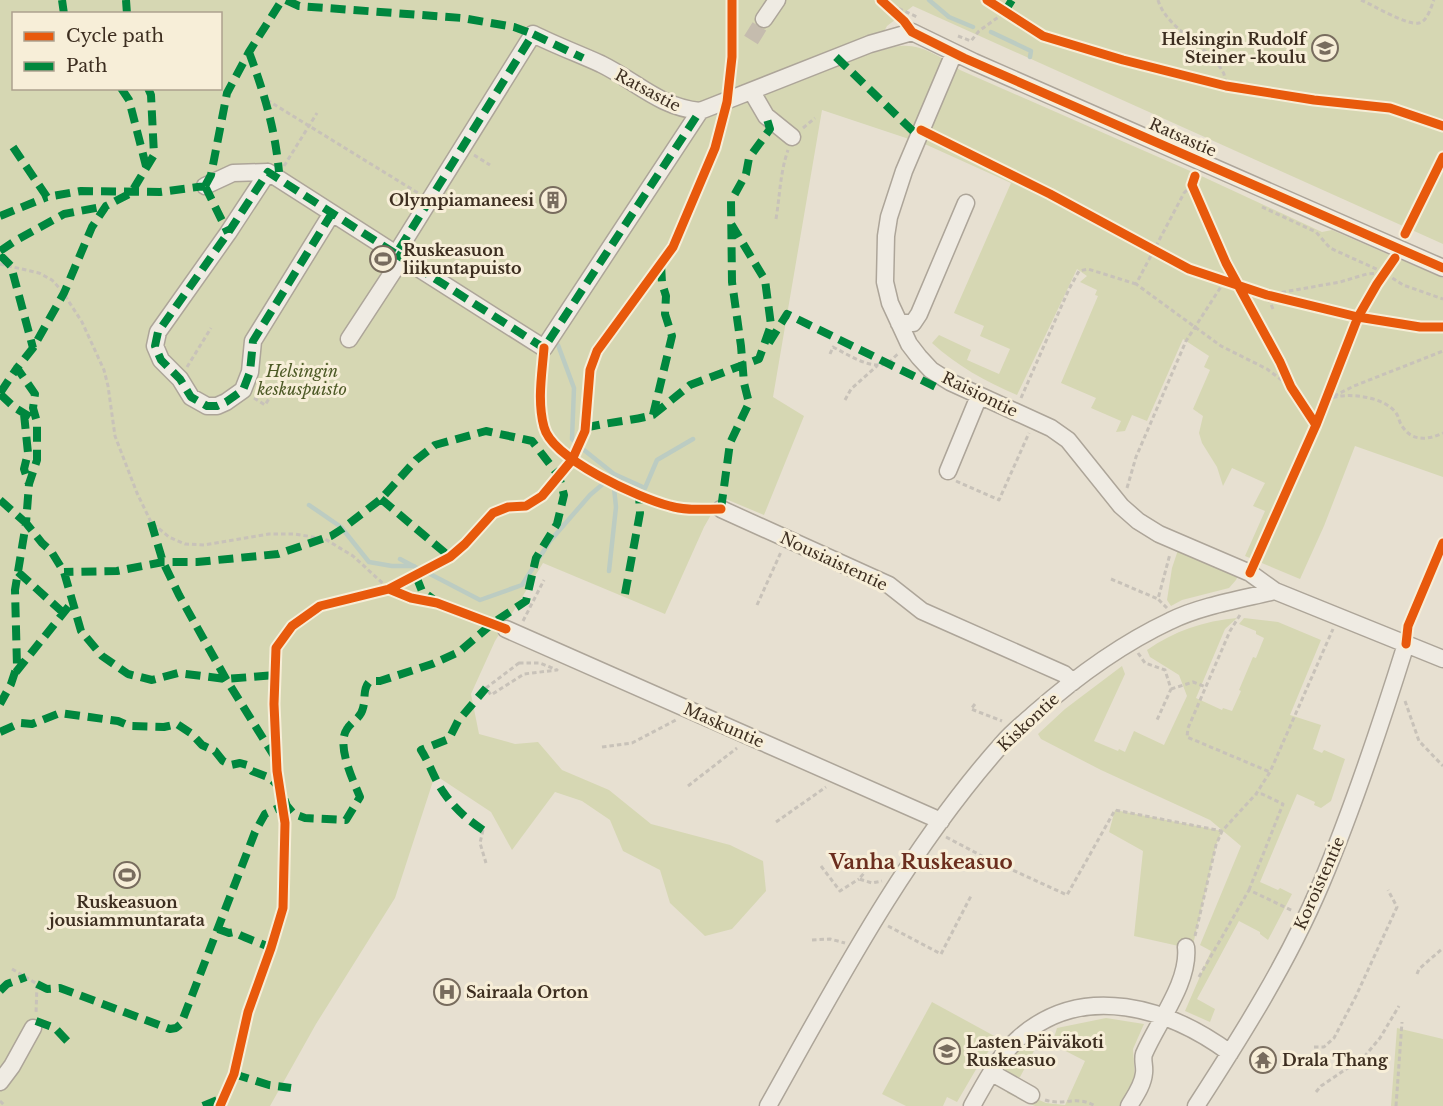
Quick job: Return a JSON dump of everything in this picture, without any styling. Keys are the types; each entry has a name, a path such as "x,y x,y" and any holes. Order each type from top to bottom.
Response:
{"street":[{"path":"764,19 777,0"},
{"name":"Ratsastie","path":"430,200 533,34 601,64 682,110 700,111 845,54 912,32 954,53 1443,268"},
{"name":"Raisiontie","path":"954,53 904,171 885,236 885,282 890,303 909,344 932,370 950,382 1051,428 1068,440 1121,506 1138,521 1173,540 1250,573 1275,591"},
{"path":"752,92 766,116 792,137"},
{"path":"205,186 233,173 274,172 332,213 544,348 700,111"},
{"path":"274,172 158,332 155,346 161,360 180,379 191,397 207,406 218,406 243,390 250,372 253,341 332,213"},
{"path":"349,339 430,200"},
{"path":"899,323 913,323 919,314 966,203"},
{"path":"948,471 979,396"},
{"name":"Nousiaistentie","path":"721,509 889,585 922,611 1064,674 1073,682"},
{"path":"1275,591 1443,659"},
{"name":"Kiskontie","path":"768,1106 857,949 897,886 942,828 1003,742 1073,682 1132,642 1172,620 1227,602 1275,591"},
{"name":"Maskuntie","path":"512,631 838,775 942,828"},
{"name":"Koroistentie","path":"1196,1106 1259,1005 1321,885 1364,773 1406,644"},
{"path":"1129,1106 1143,1080 1144,1055 1165,1016 1187,960 1186,947"},
{"path":"972,1106 1005,1052 1018,1038 1034,1026 1076,1009 1103,1005 1122,1006 1165,1016 1206,1036 1230,1053"},
{"path":"0,1082 12,1066 33,1028"},
{"path":"992,1073 1031,1095"}],"path":[{"path":"881,0 904,21 912,32"},
{"path":"1158,0 1181,32 1223,72 1226,86 1223,96"},
{"path":"1361,0 1409,22 1419,23 1425,20 1434,0"},
{"path":"996,6 1014,18"},
{"path":"971,41 979,31 1004,13"},
{"path":"1215,83 1237,87"},
{"path":"267,100 430,200"},
{"path":"274,172 317,112"},
{"path":"776,219 781,190 781,170 792,137 815,117"},
{"path":"1194,181 1196,195"},
{"path":"1136,285 1159,252 1184,193 1194,181"},
{"path":"1175,200 1180,202"},
{"path":"1256,204 1316,232 1330,248 1387,269 1403,285 1443,300"},
{"path":"1144,244 1159,252"},
{"path":"0,264 39,273 52,280 82,322 104,370 115,436 137,493 151,522 169,537 185,544 204,545 269,534 318,537 353,556 396,589"},
{"path":"1020,403 1069,289 1080,271 1088,269 1136,285 1195,329 1221,346 1267,369 1291,387"},
{"path":"1377,284 1387,269"},
{"path":"1262,293 1340,282 1387,269"},
{"path":"1125,494 1136,456 1186,341 1224,281"},
{"path":"1262,293 1289,300"},
{"path":"1262,293 1273,309"},
{"path":"180,379 211,328"},
{"path":"845,400 851,389 909,344"},
{"path":"830,354 833,347 856,359 878,366"},
{"path":"1327,402 1354,386 1443,351"},
{"path":"1284,370 1297,396"},
{"path":"243,390 265,405 284,375"},
{"path":"1327,402 1333,382"},
{"path":"1327,402 1344,396 1366,399 1386,405 1396,413 1402,427 1413,437 1430,439 1443,434"},
{"path":"948,471 954,480 999,500 1034,420"},
{"path":"757,604 787,538"},
{"path":"1158,599 1167,572 1173,540"},
{"path":"1111,579 1158,599 1168,610 1172,620"},
{"path":"512,631 544,580"},
{"path":"379,592 396,589"},
{"path":"1241,614 1230,631 1188,728 1187,737 1270,772"},
{"path":"1186,947 1192,949 1216,844 1222,831 1256,794 1270,772 1330,639 1337,616"},
{"path":"1132,642 1145,663 1165,670 1171,689 1157,720"},
{"path":"519,663 540,663 557,670 524,674 508,684 491,696 486,688 519,663"},
{"path":"1171,689 1193,682 1206,687"},
{"path":"1404,699 1419,741 1443,766"},
{"path":"975,704 971,709 1006,723 1016,730"},
{"path":"602,747 632,743 684,717 690,710"},
{"path":"688,786 744,743 748,735"},
{"path":"776,822 831,784 838,775"},
{"path":"1198,977 1249,890 1283,804 1262,794 1256,794"},
{"path":"942,828 984,857 1067,895 1115,810 1222,831"},
{"path":"483,830 480,843 486,863"},
{"path":"821,866 840,891 859,879 865,872 862,868"},
{"path":"859,879 872,883 887,880 897,886"},
{"path":"1249,890 1305,917"},
{"path":"1314,1047 1324,1047 1334,1038 1387,931 1397,907 1388,890"},
{"path":"876,919 942,954 972,894"},
{"path":"812,940 830,939 857,949"},
{"path":"1416,974 1443,948"},
{"path":"12,969 37,984 36,1021 33,1028"},
{"path":"1316,1092 1321,1086 1364,1057 1380,1038 1399,1006"},
{"path":"1396,1106 1402,1022"},
{"path":"1031,1095 1052,1102 1083,1100 1095,1106"},
{"path":"0,1101 5,1106"}],"green space":[{"name":"Helsingin keskuspuisto","path":"0,0 1443,0 1443,244 913,6 887,26 872,53 900,46 917,47 960,70 1197,174 1322,232 1332,230 1443,278 1443,477 1355,446 1324,526 1300,579 1245,556 1265,511 1253,506 1265,483 1232,468 1223,486 1217,467 1202,443 1199,433 1203,416 1193,409 1210,370 1204,367 1209,356 1183,339 1147,421 1132,415 1125,431 1116,432 1121,421 1091,408 1096,398 1061,383 1098,296 1095,295 1097,290 1080,282 1087,276 1077,269 1017,395 961,366 932,343 939,335 971,350 967,360 999,374 1010,349 980,336 984,326 954,313 1011,183 927,145 822,110 773,397 804,416 764,515 721,497 704,527 665,614 543,563 495,641 471,694 479,734 515,744 538,742 562,770 609,790 651,824 730,845 763,861 766,891 732,929 705,936 670,903 660,870 623,851 610,820 582,801 555,792 512,850 491,812 435,775 395,898 316,1024 270,1106 0,1106"},
{"path":"1178,550 1239,573 1236,580 1229,588 1182,600 1171,606 1167,600 1172,568"},
{"path":"1237,618 1225,629 1196,698 1222,710 1223,708 1232,711 1253,657 1256,658 1264,638 1256,634 1256,631 1239,624 1244,618 1278,622 1321,640 1290,715 1321,725 1313,749 1322,753 1324,750 1345,759 1331,801 1321,808 1314,805 1315,802 1297,794 1260,882 1292,894 1268,940 1260,932 1239,921 1197,999 1215,1009 1210,1022 1185,1011 1211,951 1200,945 1241,846 1210,820 1101,770 1041,739 1038,734 1065,709 1122,666 1125,674 1094,741 1125,752 1134,731 1164,745 1187,696 1179,675 1150,657 1147,650 1168,637 1190,628"},
{"path":"1115,810 1222,831 1216,845 1192,949 1134,936 1143,851 1109,832"},
{"name":"Lasten Päiväkoti Ruskeasuo","path":"932,1002 998,1038 957,1102 947,1097 943,1106 906,1106 882,1094"},
{"path":"1106,1018 1144,1024 1133,1049 1135,1079 1122,1106 1035,1106 1007,1093 1009,1087 1046,1103 1065,1105 1085,1061 1052,1044 1057,1028"},
{"path":"1397,1028 1443,1039 1443,1106 1391,1106"},
{"path":"1041,1032 1042,1036 1020,1077 1004,1072 1003,1069 1010,1057"}],"waterway":[{"path":"929,0 949,17 973,27"},
{"path":"991,32 1031,51 1030,57"},
{"path":"558,345 574,388 572,439 576,443"},
{"path":"584,450 614,474 645,488 657,460 693,439"},
{"path":"430,574 480,600 522,585 550,541 590,495 604,483"},
{"path":"609,571 616,507 614,488"},
{"path":"309,505 341,527 369,562 392,566 414,566"},
{"path":"400,559 419,569"}],"tunnel":[{"path":"751,40 764,19"}],"marked path":[{"path":"62,0 64,12"},
{"path":"126,0 127,12"},
{"path":"205,186 211,175 227,93 249,52 282,0"},
{"path":"286,0 299,6 462,18 514,27 533,34"},
{"path":"1004,13 1012,0"},
{"path":"332,213 253,341 250,372 243,390 217,406 207,406 191,397 180,379 161,360 155,346 158,332 268,172 396,254 533,34 583,58"},
{"path":"249,52 268,111 279,172"},
{"path":"836,57 918,136"},
{"path":"122,90 129,100 146,166"},
{"path":"149,90 154,155 131,193 106,206 92,227 64,293 33,348 17,368 35,394 33,408 37,422 37,460 29,484 26,523 51,551 64,572 81,631 102,656 128,674 152,680 178,673 226,679 276,675"},
{"path":"396,254 544,348 700,111"},
{"path":"721,509 730,443 749,403 744,383 732,282 731,201 746,174 749,158 770,129 766,116"},
{"path":"13,147 47,197 81,191 160,192 205,186"},
{"path":"205,186 228,233"},
{"path":"0,216 47,197"},
{"path":"0,251 64,214 106,206"},
{"path":"653,415 690,385 759,359 771,325 765,280 730,222"},
{"path":"0,255 11,266 33,348"},
{"path":"585,428 653,415 672,336 665,314 666,296 662,283 661,264"},
{"path":"769,343 787,314 942,390"},
{"path":"0,393 17,368"},
{"path":"0,394 30,417"},
{"path":"24,414 28,453 24,469 29,484"},
{"path":"0,732 20,723 32,724 60,713 118,721 130,726 164,727 177,724 192,734 202,745 215,751 223,761 231,765 240,763 247,765 252,771 270,778 280,788 287,806 294,814 305,818 346,820 360,797 344,753 344,736 362,711 365,690 370,681 380,681 432,664 459,652 493,623 526,601 536,558 557,524 564,495 559,476 532,441 486,431 435,445 416,460 381,499 342,529 331,536 278,554 197,562 163,562 117,571 64,572"},
{"path":"625,594 640,513 639,495"},
{"path":"381,499 450,557"},
{"path":"0,500 26,523 15,590 17,666 11,684 0,704"},
{"path":"151,522 163,562 179,595 226,679 274,756"},
{"path":"18,572 69,618"},
{"path":"416,576 422,591 433,599"},
{"path":"16,672 73,601"},
{"path":"483,830 462,814 448,799 421,750 449,739 458,721 486,688"},
{"path":"37,984 47,989 60,988 170,1029 176,1028 181,1024 255,832 265,814 283,806"},
{"path":"218,929 229,933 234,932 271,948"},
{"path":"0,991 7,984 26,977"},
{"path":"36,1021 55,1028 70,1044"},
{"path":"234,1074 269,1085 291,1088"},
{"path":"203,1106 225,1097"}],"cycle path":[{"path":"220,1106 234,1074 248,1012 283,908 285,823 277,771 274,704 276,648 292,626 320,606 389,589 450,557 493,513 508,507 526,506 542,496 572,460 585,431 590,370 597,351 673,247 715,148 727,102 732,57 732,0"},
{"path":"881,0 904,21 912,32 964,58 1443,268"},
{"path":"987,0 1043,36 1123,60 1226,86 1314,100 1390,108 1443,126"},
{"path":"921,130 1050,194 1189,269 1267,295 1358,317 1420,327 1443,327"},
{"path":"1405,234 1443,157"},
{"path":"1195,176 1192,185 1226,263 1280,362 1291,387 1316,425"},
{"path":"1250,573 1316,425 1358,317 1395,258"},
{"path":"544,348 541,388 542,417 550,439 563,452 598,476 656,502 682,509 721,509"},
{"path":"1406,644 1408,626 1443,543"},
{"path":"389,589 411,598 437,603 506,629"}],"place":[{"name":"Helsingin Rudolf Steiner -koulu","path":"1325,48"},
{"name":"Olympiamaneesi","path":"553,200"},
{"name":"Ruskeasuon liikuntapuisto","path":"383,259"},
{"name":"Ruskeasuon jousiammuntarata","path":"127,875"},
{"name":"Sairaala Orton","path":"447,992"},
{"name":"Lasten Päiväkoti Ruskeasuo","path":"947,1051"},
{"name":"Drala Thang","path":"1263,1060"}],"district":[{"name":"Vanha Ruskeasuo","path":"921,862"}]}
